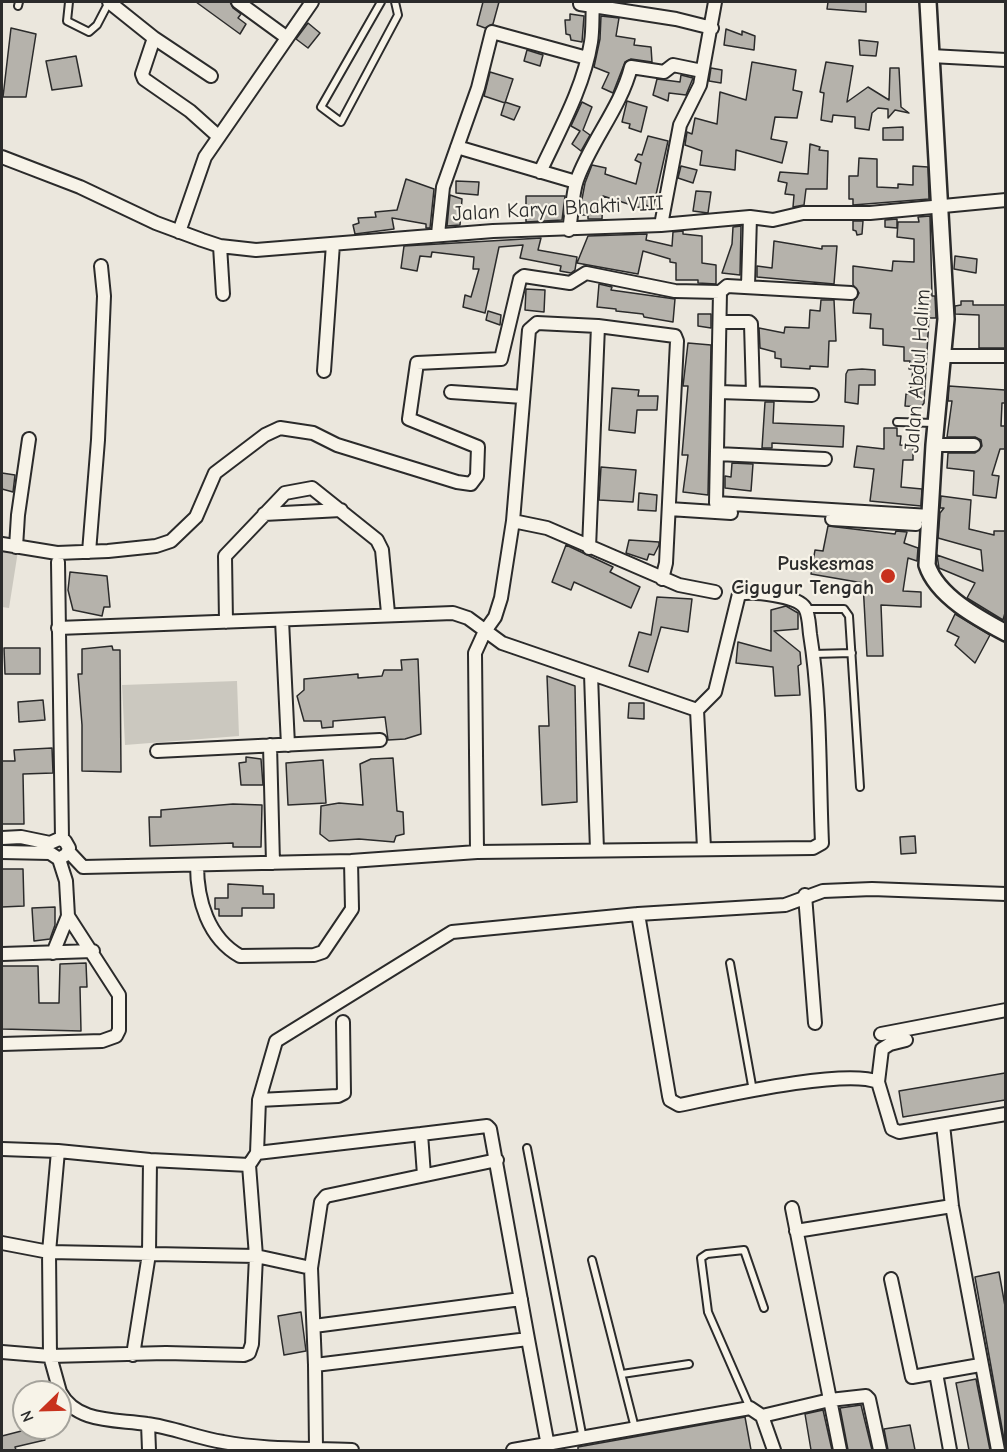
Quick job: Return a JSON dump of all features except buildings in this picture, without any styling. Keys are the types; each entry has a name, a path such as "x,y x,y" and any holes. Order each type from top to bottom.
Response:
{"street":[{"path":"109,2 154,38 211,76"},
{"path":"238,2 286,37"},
{"path":"179,231 205,157 312,2"},
{"path":"661,225 680,125 700,85 715,2"},
{"name":"Jalan Abdul Halim","path":"928,2 945,274 944,356 934,444 927,565 930,575 948,595 1005,633"},
{"path":"580,4 593,4 712,27"},
{"path":"540,172 574,98 587,58 591,42 593,4"},
{"path":"438,234 443,187 478,88 492,32 587,58"},
{"path":"154,38 142,74 144,79 190,111 219,137"},
{"path":"931,56 1005,60"},
{"path":"569,230 576,182 599,131 627,83 631,67 663,72 673,65 702,71"},
{"path":"457,147 576,182"},
{"name":"Jalan Karya Bhakti VIII","path":"2,157 80,187 179,231 220,246 256,250 438,234 661,225 750,217 773,220 803,213 870,213 941,204 1005,200"},
{"path":"748,286 750,217"},
{"path":"324,371 333,244"},
{"path":"220,246 224,294"},
{"path":"89,552 98,440 104,296 101,266"},
{"path":"2,544 57,553 156,546 171,541 196,517 214,473 265,435 280,428 313,434 348,448 457,482 471,484 477,476 478,447 409,419 417,363 501,359 521,277 570,283 586,273 675,291 720,292 727,286 748,286 851,293"},
{"path":"720,292 719,392 714,493 718,504 930,516"},
{"path":"720,322 749,322 752,324 753,393"},
{"path":"477,852 475,653 485,631 495,617 501,598 513,521 528,332 532,325 537,323 598,326 669,333 675,336 677,341 669,509 666,563 662,579"},
{"path":"589,548 598,326"},
{"path":"944,356 1005,356"},
{"path":"451,392 523,397"},
{"path":"719,392 812,396"},
{"path":"16,547 18,515 29,439"},
{"path":"934,444 974,445"},
{"path":"717,454 825,459"},
{"path":"226,622 225,556 285,493 312,488 377,540 381,550 388,613"},
{"path":"669,509 916,524"},
{"path":"264,514 341,510"},
{"path":"513,521 547,528 662,579 715,592"},
{"path":"53,953 68,916 66,881 58,849 58,562"},
{"path":"66,881 76,869 83,867 351,861 477,852 813,848 822,843 813,654 806,609 799,601 747,592 739,594 715,692 697,710 704,848"},
{"path":"58,628 282,620 388,613 453,613 468,618 502,643 697,710"},
{"path":"282,620 288,745"},
{"path":"591,674 597,850"},
{"path":"157,751 380,740"},
{"path":"270,746 273,863"},
{"path":"2,837 21,837 58,849 83,867"},
{"path":"2,852 58,849"},
{"path":"197,865 198,894 206,917 232,952 240,956 314,956 329,946 349,917 352,899 351,861"},
{"path":"2,1353 50,1356 244,1355 249,1353 252,1344 256,1256 249,1165 257,1153 259,1100 276,1041 444,935 638,914 785,904 823,891 873,889 1005,894"},
{"path":"805,896 814,1023"},
{"path":"638,914 670,1100 679,1105 830,1079 865,1078 878,1082"},
{"path":"2,1044 102,1041 116,1036 119,1030 119,995 93,951 68,916"},
{"path":"2,954 93,951"},
{"path":"881,1034 1005,1010"},
{"path":"259,1100 338,1096 344,1093 343,1022"},
{"path":"906,1040 890,1044 882,1049 878,1082 892,1129 899,1132 1005,1114"},
{"path":"943,1125 952,1206 980,1365 998,1450"},
{"path":"257,1153 489,1127 497,1160 548,1446"},
{"path":"421,1134 424,1175"},
{"path":"2,1149 249,1165"},
{"path":"57,1380 50,1356 49,1252 58,1151"},
{"path":"133,1355 149,1254 150,1160"},
{"path":"316,1448 311,1268 321,1202 326,1196 497,1160"},
{"path":"796,1231 952,1206"},
{"path":"792,1208 840,1450"},
{"path":"2,1243 49,1252 256,1256 311,1268"},
{"path":"891,1279 912,1377 980,1365"},
{"path":"314,1326 521,1299"},
{"path":"315,1365 528,1339"},
{"path":"936,1373 950,1450"},
{"path":"762,1416 861,1395 869,1399 880,1450"},
{"path":"513,1450 576,1444 750,1408 762,1416 774,1450"},
{"path":"72,1409 82,1414 148,1424 230,1447 352,1450"},
{"path":"148,1424 149,1450"}],"lane":[{"path":"69,2 68,21 89,32 97,25 109,2"},
{"path":"381,2 321,107 341,122 398,15 395,2"},
{"path":"897,422 936,423"},
{"path":"806,609 844,609 849,616 860,787"},
{"path":"813,654 852,653"},
{"path":"730,963 753,1091"},
{"path":"527,1148 576,1444"},
{"path":"750,1408 708,1312 700,1266 701,1258 706,1254 744,1250 764,1308"},
{"path":"592,1260 636,1430"},
{"path":"622,1374 689,1364"}],"shaded area":[{"path":"2,548 18,551 9,608 2,607"},
{"path":"237,681 239,736 125,745 122,685"}],"place":[{"name":"Puskesmas Cigugur Tengah","path":"888,576"}]}
